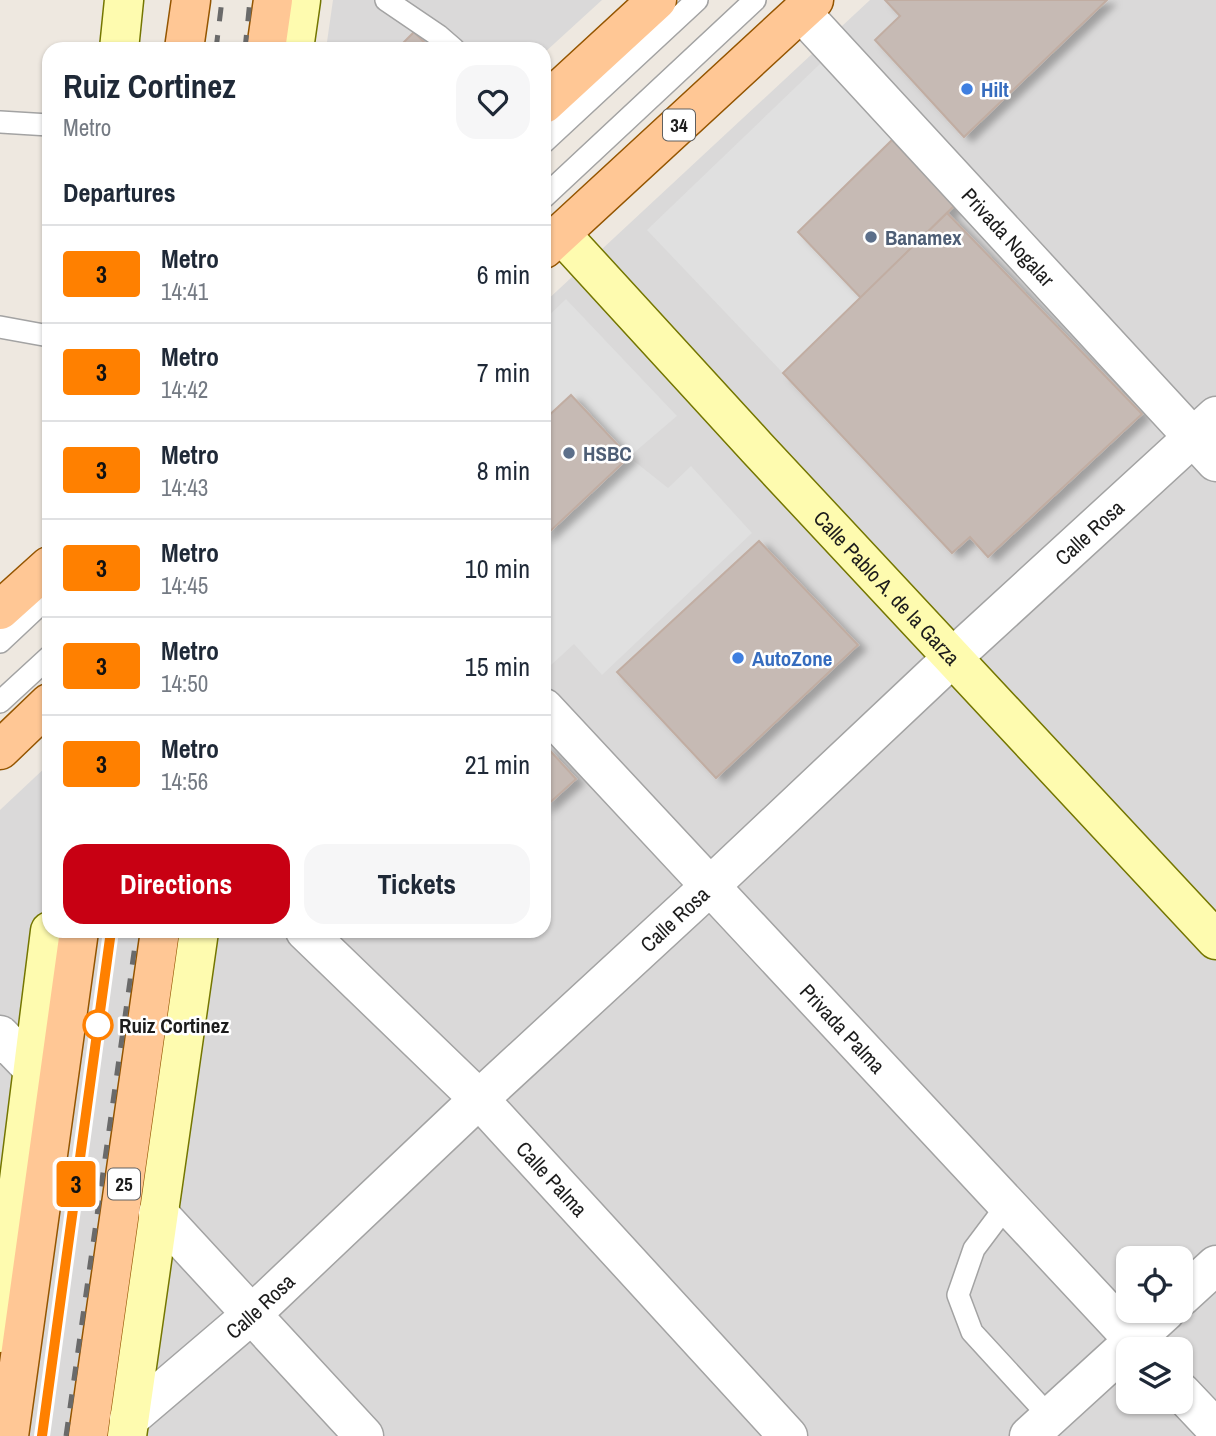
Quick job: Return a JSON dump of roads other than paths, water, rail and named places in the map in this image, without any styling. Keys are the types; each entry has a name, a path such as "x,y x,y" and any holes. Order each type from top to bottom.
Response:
{"main road":[{"path":"185,42 191,0"},
{"path":"267,42 273,0"},
{"path":"551,98 657,0"},
{"name":"34","path":"553,242 808,6"},
{"path":"0,611 42,572"},
{"path":"0,750 42,710"},
{"path":"9,1436 78,938"},
{"name":"25","path":"88,1436 159,938"}],"street":[{"path":"120,42 124,0"},
{"path":"295,42 302,0"},
{"name":"Privada Nogalar","path":"808,6 1208,438"},
{"name":"Calle Pablo A. de la Garza","path":"553,242 757,448 1216,940"},
{"name":"Calle Rosa","path":"128,1427 952,658 1208,438"},
{"name":"Privada Palma","path":"551,716 1130,1337"},
{"path":"0,1333 49,938"},
{"path":"128,1427 198,938"},
{"name":"Calle Palma","path":"312,938 479,1099 788,1436"},
{"path":"0,1035 33,1069"},
{"path":"158,1213 363,1436"},
{"path":"1193,1286 1216,1265"},
{"path":"1144,1337 1156,1323"},
{"path":"1040,1426 1116,1363"},
{"path":"1193,1405 1216,1429"}],"lane":[{"path":"386,0 446,42"},
{"path":"551,136 697,0"},
{"path":"551,190 755,0"},
{"path":"0,122 42,125"},
{"path":"0,327 42,335"},
{"path":"0,642 42,603"},
{"path":"0,702 42,663"},
{"path":"1007,1205 974,1249 958,1295 972,1332 1040,1426"}],"railway":[{"path":"217,42 222,0"},
{"path":"246,42 250,0"},
{"path":"42,1436 110,938"},
{"path":"66,1436 136,938"}],"metro line":[{"name":"3","path":"42,1436 110,938"}],"place":[{"name":"Hilt","path":"967,89"},
{"name":"Banamex","path":"871,237"},
{"name":"HSBC","path":"569,453"},
{"name":"AutoZone","path":"738,658"},
{"name":"Ruiz Cortinez","path":"98,1025"}]}
